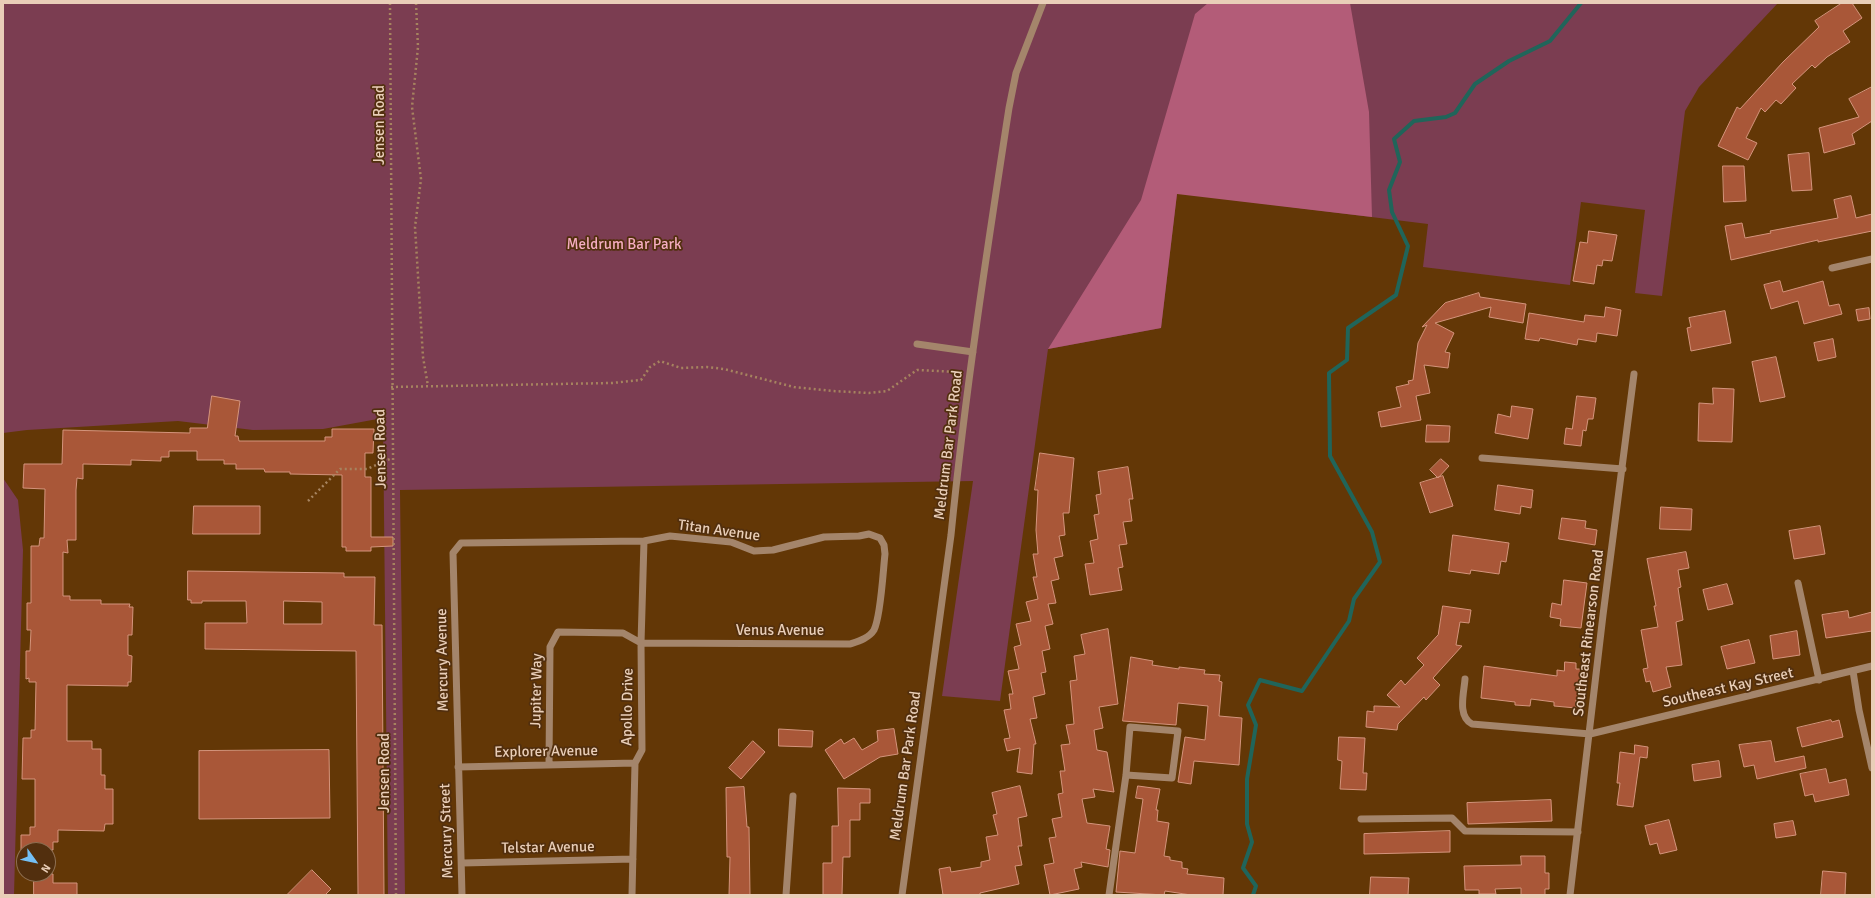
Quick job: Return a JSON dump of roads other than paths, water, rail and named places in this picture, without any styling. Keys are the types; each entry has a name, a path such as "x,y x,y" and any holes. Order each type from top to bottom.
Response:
{"street":[{"name":"Meldrum Bar Park Road","path":"902,895 950,543 956,478 997,185 1016,73 1043,3"},
{"path":"1832,268 1872,259"},
{"path":"917,344 973,352"},
{"name":"Southeast Rinearson Road","path":"1570,895 1603,615 1623,469 1634,374"},
{"path":"1482,458 1623,469"},
{"name":"Titan Avenue","path":"453,553 461,543 644,541 670,536 731,542 754,551 773,550 824,537 859,536 869,534 880,538 885,550 881,591"},
{"name":"Apollo Drive","path":"632,895 635,763 642,750 641,643 644,541"},
{"name":"Mercury Avenue","path":"453,553 458,767"},
{"path":"1798,583 1819,680"},
{"name":"Venus Avenue","path":"641,643 850,644 866,638 874,630 881,591"},
{"name":"Jupiter Way","path":"549,766 550,647 558,632 623,633 641,643"},
{"name":"Southeast Kay Street","path":"1465,679 1463,711 1466,720 1472,724 1590,734 1872,666"},
{"path":"1853,671 1859,710 1872,768"},
{"path":"1110,895 1126,775 1130,727 1178,731 1172,778 1126,775"},
{"name":"Explorer Avenue","path":"458,767 635,763"},
{"name":"Mercury Street","path":"458,767 462,895"},
{"path":"786,895 793,796"},
{"path":"1361,819 1452,818 1465,831 1578,832"},
{"name":"Telstar Avenue","path":"462,863 634,859"}],"waterway":[{"path":"1253,895 1256,886 1243,868 1252,842 1247,824 1247,779 1256,725 1248,705 1260,680 1302,691 1349,621 1354,599 1380,562 1372,532 1330,456 1329,373 1347,360 1348,328 1396,295 1408,246 1392,212 1389,190 1400,162 1394,139 1414,121 1446,117 1455,113 1475,84 1509,61 1550,41 1581,3"}],"park label":[{"name":"Meldrum Bar Park","path":"624,245"}]}
